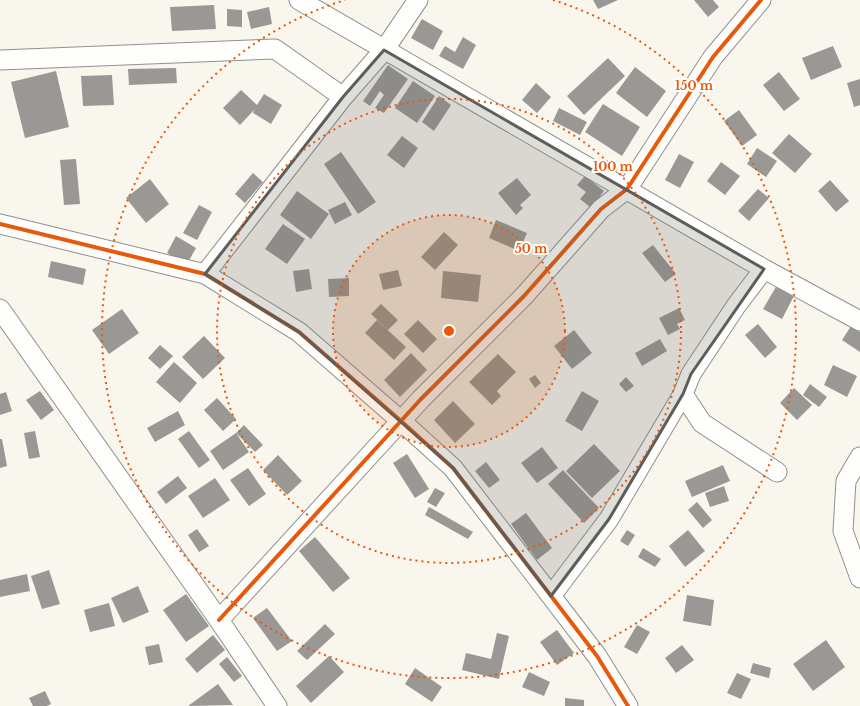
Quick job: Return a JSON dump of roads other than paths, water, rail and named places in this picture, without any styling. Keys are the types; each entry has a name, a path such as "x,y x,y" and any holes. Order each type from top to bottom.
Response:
{"street":[{"path":"299,0 764,269 860,322"},
{"path":"205,274 343,96 384,50 418,0"},
{"path":"219,620 421,399 524,296 600,209 627,189 713,57 761,0"},
{"path":"0,60 275,49 343,96"},
{"path":"0,224 205,274 299,332 453,468 597,656 628,706"},
{"path":"551,596 609,519 683,394 691,374 736,306 764,269"},
{"path":"0,309 219,620 277,706"},
{"path":"683,394 702,423 776,472"},
{"path":"860,457 846,481 843,531 860,578"}]}
